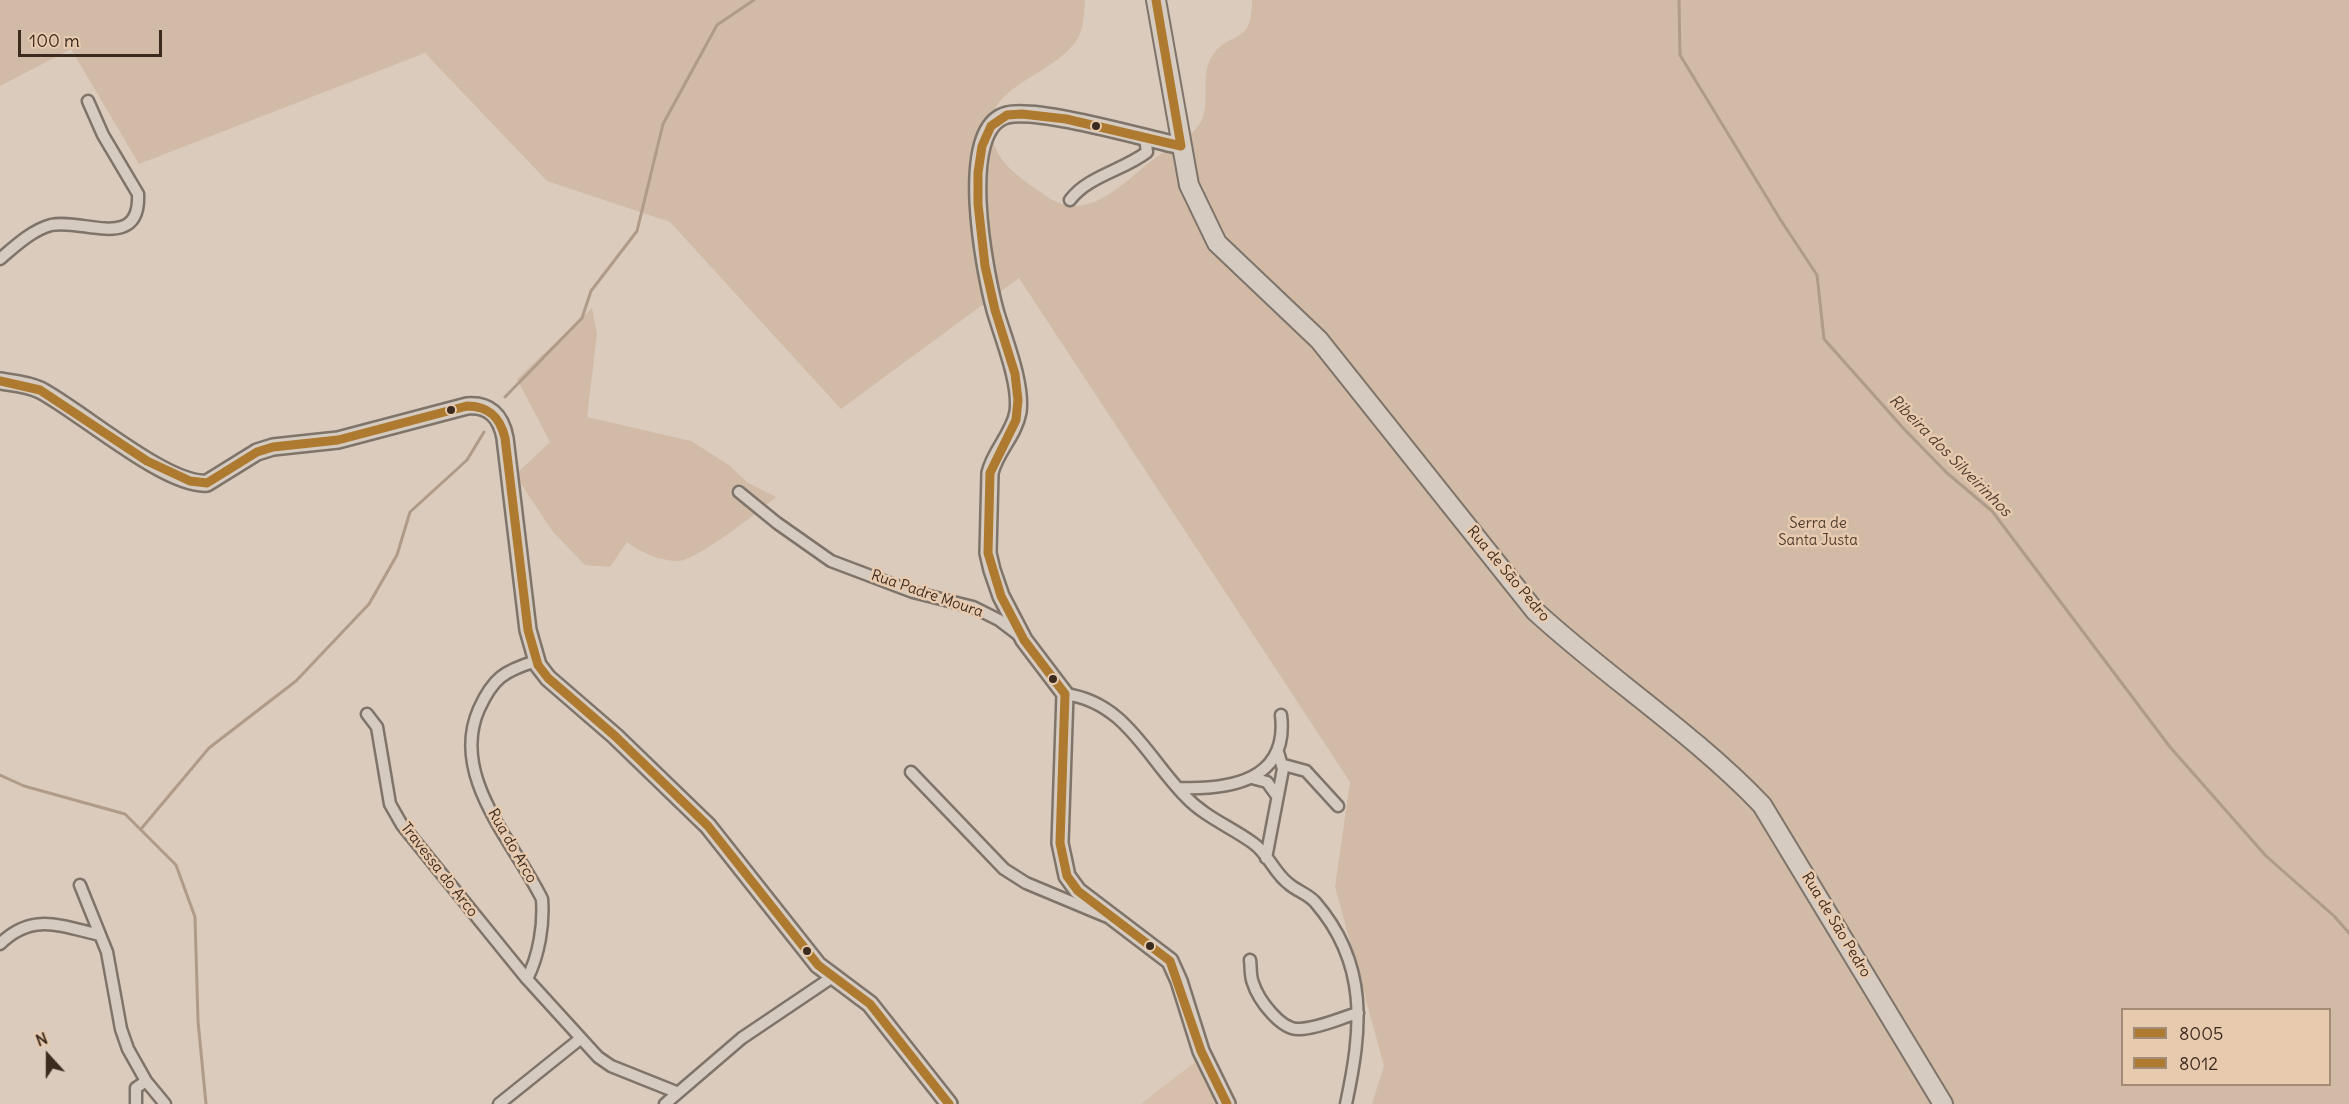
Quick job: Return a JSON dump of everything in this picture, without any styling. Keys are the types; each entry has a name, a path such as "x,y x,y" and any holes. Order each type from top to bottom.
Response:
{"main road":[{"name":"Rua de São Pedro","path":"1156,0 1189,185 1217,243 1319,340 1535,611 1572,645 1729,772 1762,805 1943,1104"}],"street":[{"path":"0,259 16,244 47,226 68,222 111,231 125,226 134,218 138,194 104,135 88,101"},
{"path":"1180,139 1145,138 1024,112 996,120 987,131 981,148 978,172 983,246 993,303 1018,401 1013,428 993,461 990,473 988,553 1001,596 1024,640 1065,694 1060,843 1066,876 1078,891 1170,962 1182,990 1201,1051 1227,1104"},
{"path":"1070,200 1078,189 1132,163 1147,152 1145,138"},
{"path":"0,381 41,391 145,458 180,477 199,483 215,479 257,452 273,447 338,440 467,406 484,407 498,417 503,428 528,630 536,661 548,678 615,736 708,826 816,961 870,1004 950,1104"},
{"name":"Rua Padre Moura","path":"739,492 831,561 913,592 973,607 999,620 1024,640"},
{"name":"Rua do Arco","path":"527,979 534,964 543,915 542,899 491,810 476,776 470,747 476,715 489,688 502,674 536,661"},
{"path":"1065,694 1081,696 1127,723 1178,788 1205,814 1255,844 1288,884 1314,900 1335,930 1356,981 1358,1013 1356,1058 1346,1104"},
{"name":"Travessa do Arco","path":"367,714 377,727 390,804 402,825 527,979"},
{"path":"1266,858 1284,765 1278,752 1282,727 1281,715"},
{"path":"1178,788 1229,786 1252,778 1278,752"},
{"path":"1284,765 1306,771 1338,806"},
{"path":"911,772 1004,869 1040,890 1116,920"},
{"path":"1252,778 1267,782 1277,796"},
{"path":"80,885 107,952 121,1029 128,1049 146,1081 165,1104"},
{"path":"0,944 15,930 32,923 50,924 100,935"},
{"path":"1250,960 1252,982 1259,994 1281,1021 1291,1028 1299,1030 1314,1027 1358,1013"},
{"path":"665,1104 676,1092 742,1038 834,976"},
{"path":"527,979 580,1039 611,1066 676,1092"},
{"path":"500,1104 580,1039"},
{"path":"136,1104 136,1088 146,1081"}],"shaded area":[{"path":"1195,1062 1219,1104 1141,1104"}],"green space":[{"name":"Serra de Santa Justa","path":"0,0 1085,0 1082,25 1077,40 1049,66 1003,98 994,112 991,128 996,149 1015,173 1056,202 1077,206 1090,204 1113,191 1195,130 1203,117 1205,108 1206,71 1209,63 1220,47 1244,31 1251,15 1252,0 2349,0 2349,1104 1372,1104 1384,1066 1335,887 1350,782 1019,278 841,409 670,222 547,181 425,53 139,164 71,49 0,86"},
{"path":"592,308 597,334 587,417 691,441 729,465 748,483 776,497 728,534 688,559 672,561 658,558 638,550 627,542 610,567 585,565 553,532 515,475 550,442 517,379"}],"waterway":[{"path":"505,397 582,318 591,291 637,231 663,124 717,25 754,0"},
{"name":"Ribeira dos Silveirinhos","path":"1679,0 1680,55 1780,219 1817,275 1824,339 1904,429 1947,473 1992,511 2170,747 2266,856 2334,916 2349,933"},
{"path":"141,829 209,748 296,681 369,604 397,555 410,512 467,460 484,432"},
{"path":"0,775 24,786 125,814 176,865 195,917 198,1021 206,1104"}],"transit line":[{"name":"8005","path":"1156,0 1181,146 1066,119 1022,114 1007,115 991,126 982,146 978,173 978,204 985,266 995,310 1015,374 1018,400 1016,420 990,473 988,553 1001,596 1024,640 1065,694 1060,843 1067,876 1078,891 1170,961 1201,1051 1227,1104"},
{"name":"8012","path":"0,381 40,390 147,461 190,481 207,483 257,452 273,447 338,440 467,406 482,408 492,414 500,424 505,438 528,630 538,665 548,678 615,736 708,826 818,965 870,1004 949,1104"}]}
